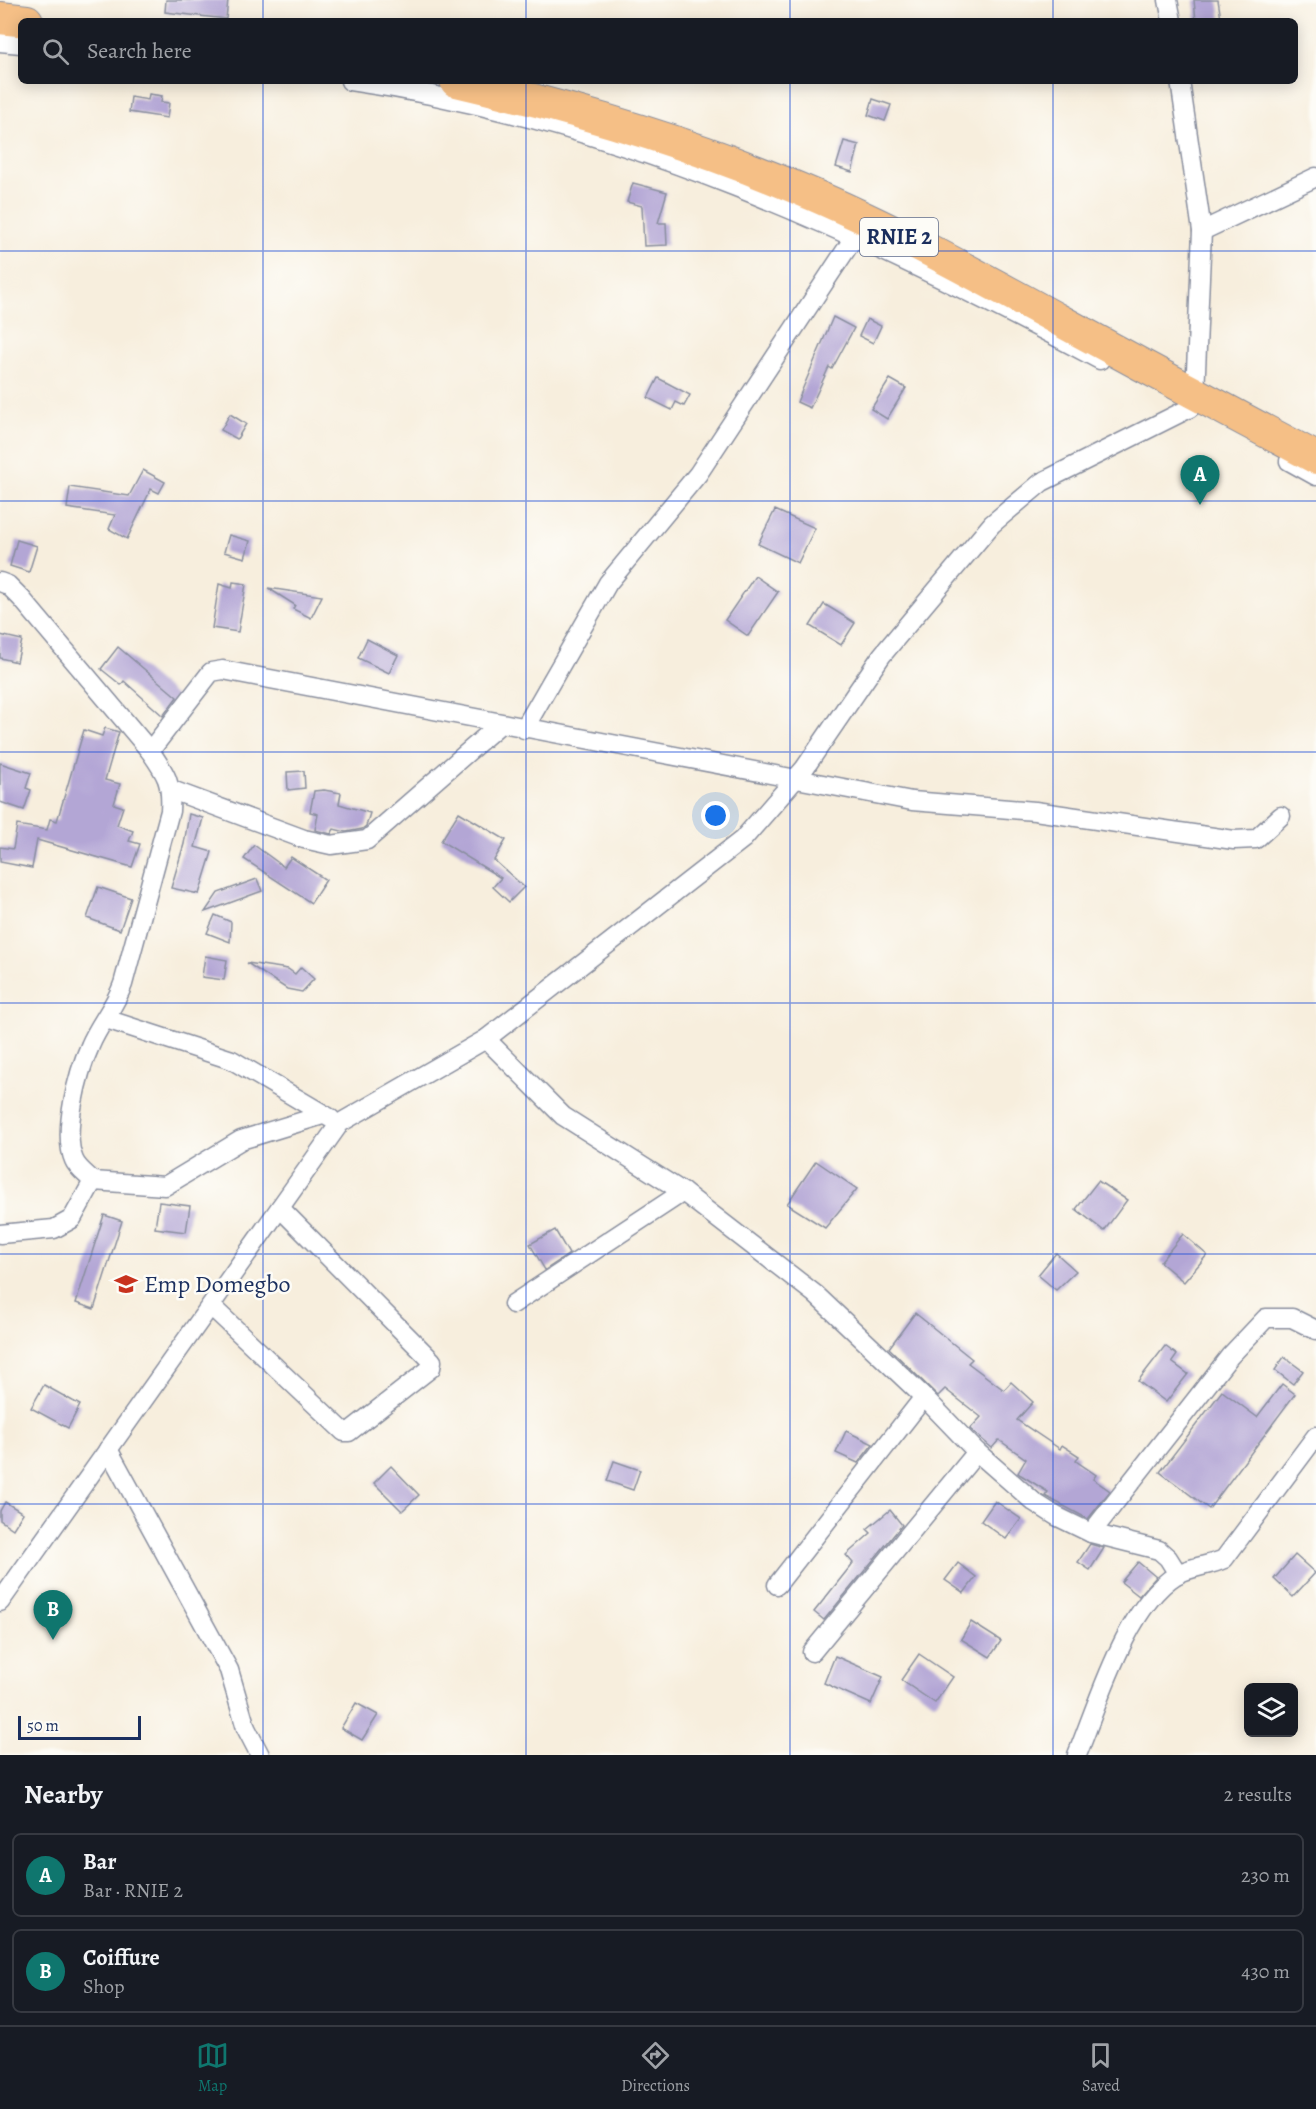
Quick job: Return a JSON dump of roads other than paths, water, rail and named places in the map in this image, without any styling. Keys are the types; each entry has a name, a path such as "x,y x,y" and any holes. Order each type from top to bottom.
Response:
{"highway":[{"path":"0,18 18,20"},
{"name":"RNIE 2","path":"468,84 564,108 694,149 800,189 860,229 945,259 1192,401 1316,458"}],"street":[{"path":"1168,0 1171,18"},
{"path":"0,42 18,44"},
{"path":"367,84 455,100 567,127 860,229 698,474 608,583 524,729"},
{"path":"1180,84 1202,231 1192,401"},
{"path":"1202,231 1316,177"},
{"path":"1192,401 1316,476"},
{"path":"0,582 21,598 150,751 167,775 172,790 171,811 123,984 117,1002 89,1046 75,1093 70,1144 74,1162 93,1181 165,1186 241,1140 332,1119 486,1039 743,839 795,779 882,655 992,524 1042,482 1192,401"},
{"path":"150,751 211,672 223,670 912,801 1035,811 1234,840 1256,839 1281,816"},
{"path":"172,790 304,839 331,845 367,840 500,724"},
{"path":"106,1019 232,1060 316,1107 332,1119"},
{"path":"486,1039 563,1116 683,1191 815,1294 924,1397 977,1452 1034,1502 1091,1533 1159,1550 1168,1558 1178,1574"},
{"path":"0,1602 280,1208 332,1119"},
{"path":"0,1234 54,1229 72,1219 93,1181"},
{"path":"513,1304 683,1191"},
{"path":"211,1306 344,1432 349,1432 431,1368 432,1361 280,1208"},
{"path":"1091,1533 1230,1356 1266,1318 1292,1318 1316,1330"},
{"path":"777,1585 924,1397"},
{"path":"1077,1755 1139,1611 1157,1590 1178,1574 1224,1559 1316,1436"},
{"path":"108,1449 229,1670 246,1728 259,1755"},
{"path":"812,1652 977,1452"}],"place":[{"name":"Bar","path":"1200,505"},
{"name":"Emp Domegbo","path":"126,1284"},
{"name":"Coiffure","path":"53,1640"}]}
